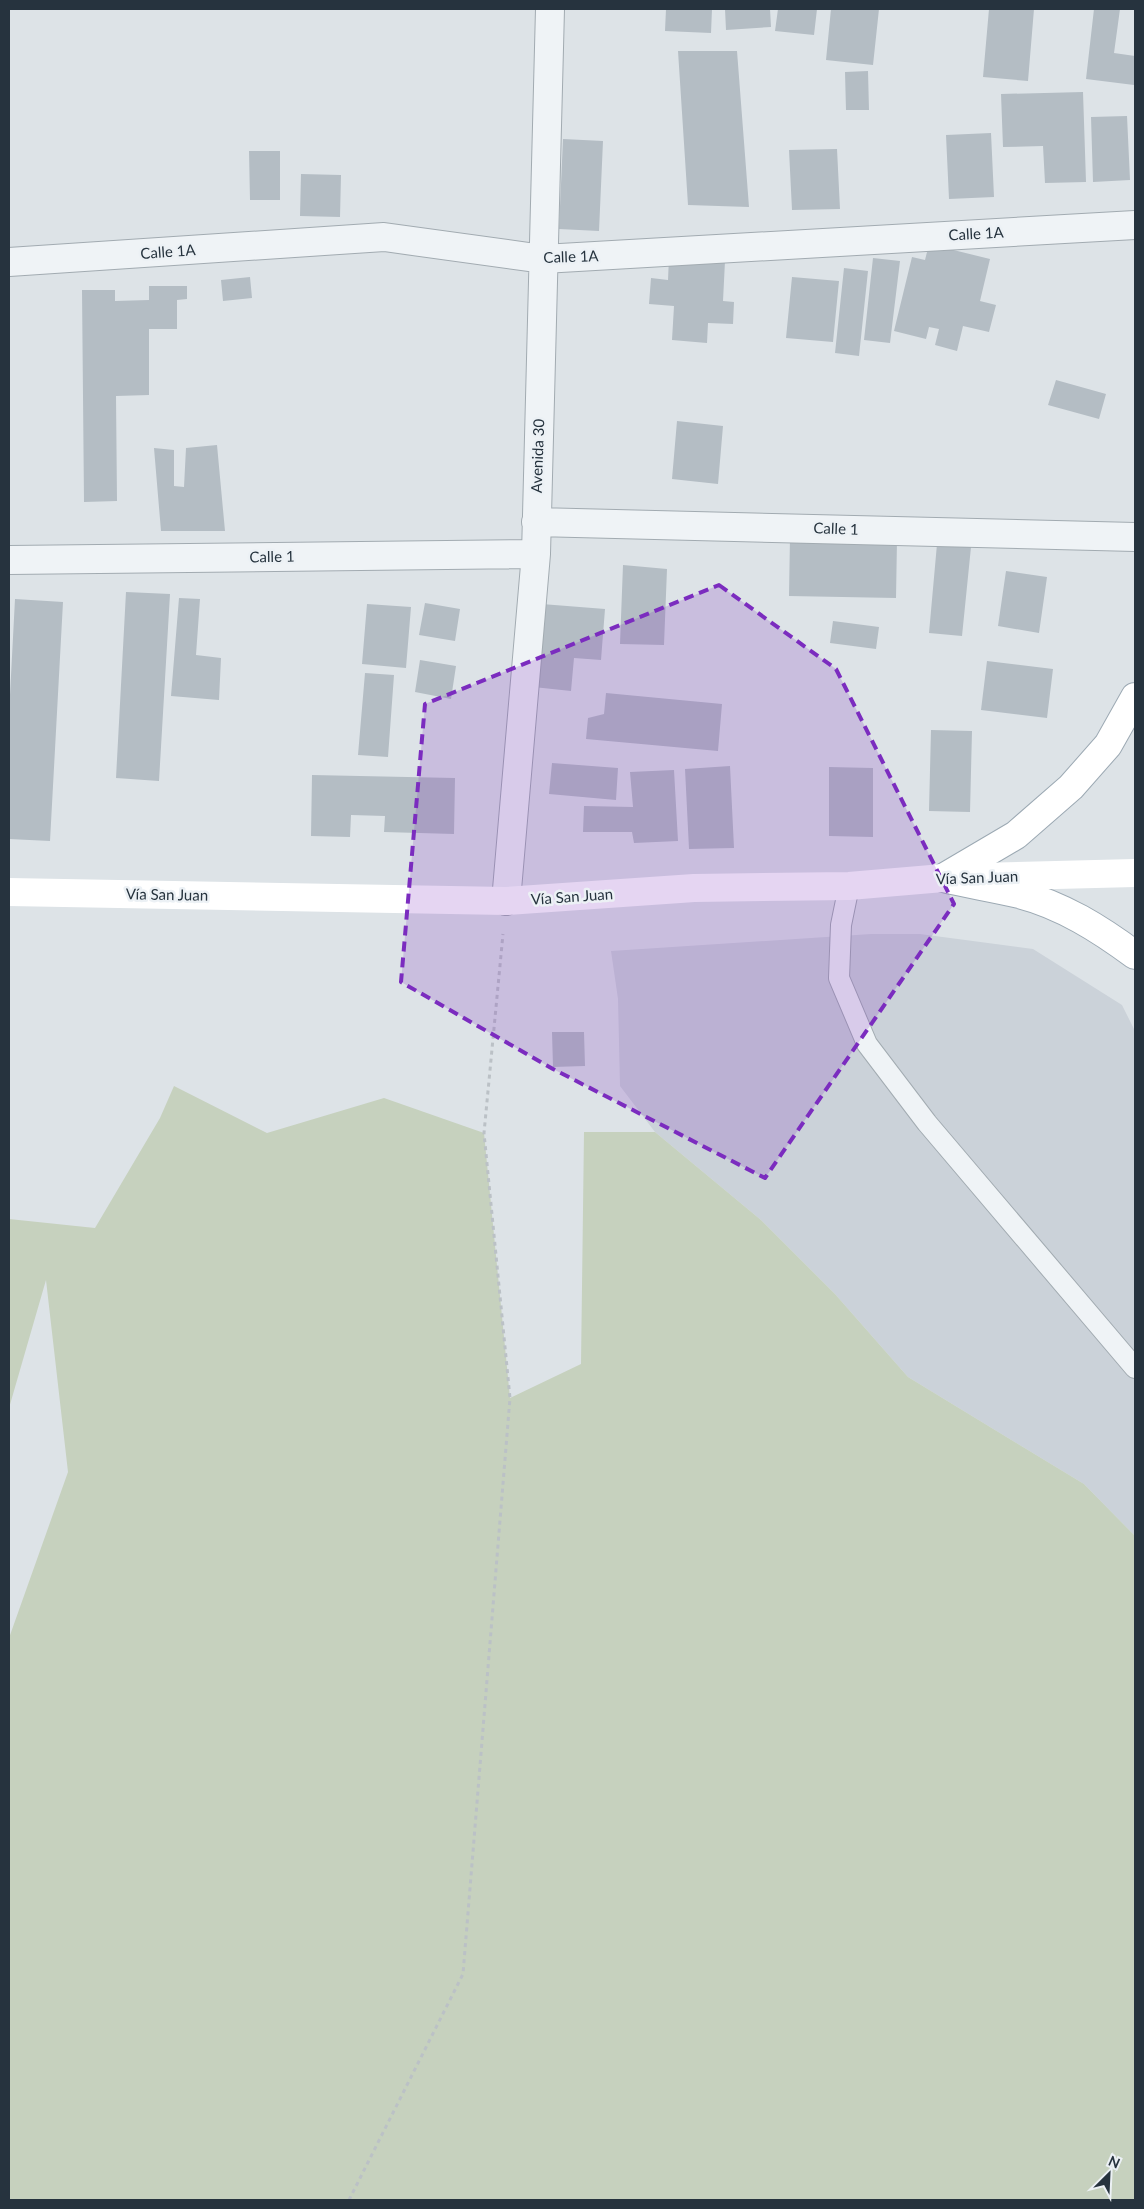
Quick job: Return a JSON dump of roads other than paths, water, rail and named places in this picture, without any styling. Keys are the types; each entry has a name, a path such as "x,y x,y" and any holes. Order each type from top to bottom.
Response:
{"street":[{"name":"Avenida 30","path":"506,902 536,554 550,9"},
{"name":"Calle 1A","path":"9,262 384,237 543,259 1135,225"},
{"name":"Calle 1","path":"536,522 1135,537"},
{"name":"Calle 1","path":"9,560 536,554"},
{"path":"943,878 1016,835 1071,787 1108,745 1135,697"},
{"name":"Vía San Juan","path":"9,892 506,902 694,888 849,886 943,878 1135,873"},
{"path":"943,878 1020,894 1069,913 1112,938 1135,955"}],"lane":[{"path":"849,886 841,925 839,978 867,1044 927,1123 1135,1368"}]}
